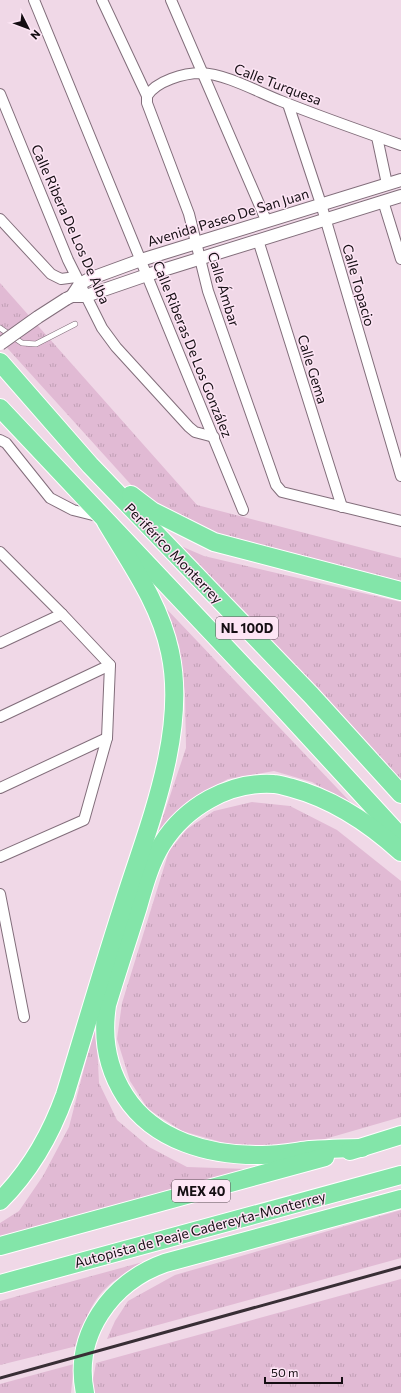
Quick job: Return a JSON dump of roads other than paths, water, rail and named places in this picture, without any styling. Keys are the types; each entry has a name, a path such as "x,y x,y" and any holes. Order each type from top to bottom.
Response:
{"highway":[{"name":"Periférico Monterrey","path":"0,362 90,465 311,695 401,794"},
{"name":"Periférico Monterrey","path":"0,408 104,520 268,692 401,837"},
{"path":"90,465 152,511 214,542 401,591"},
{"path":"0,1201 15,1184 39,1151 58,1114 156,798 171,737 174,684 171,653 166,636 154,602 104,520"},
{"path":"362,1148 316,1150 279,1155 242,1155 207,1149 174,1138 144,1119 122,1091 108,1056 105,1018 107,1005 150,870 161,845 177,823 198,806 228,791 248,786 275,784 302,791 327,800 372,828 401,852"},
{"name":"MEX 40","path":"0,1246 362,1148 401,1135"},
{"name":"Autopista de Peaje Cadereyta-Monterrey","path":"0,1284 401,1175"},
{"path":"84,1393 83,1363 88,1337 93,1325 114,1294 137,1275 165,1263 401,1199"}],"street":[{"name":"Calle Riberas De Los González","path":"34,0 243,510"},
{"name":"Calle Ámbar","path":"102,0 147,96 147,103 189,214 208,290 278,489 282,492 342,507"},
{"path":"171,0 266,220"},
{"name":"Calle Turquesa","path":"147,96 155,86 185,74 202,73 219,76 288,104 401,145"},
{"name":"Calle Ribera De Los De Alba","path":"0,94 78,280 102,328 120,352 189,427 195,432 214,437"},
{"name":"Calle Topacio","path":"288,104 321,204 401,476"},
{"path":"377,137 387,184"},
{"name":"Avenida Paseo De San Juan","path":"78,280 266,220 401,180"},
{"path":"0,344 33,320 69,298 86,296 147,275 401,196"},
{"path":"383,201 401,258"},
{"path":"0,219 51,274 61,279 78,280 69,298"},
{"name":"Calle Gema","path":"258,240 342,507"},
{"path":"0,440 6,443 50,498 62,506 104,520"},
{"path":"342,507 401,521"},
{"path":"0,552 110,665 107,738 84,820 0,857"},
{"path":"0,643 62,614"},
{"path":"0,717 110,665"},
{"path":"0,788 107,738"},
{"path":"0,894 24,1017"}],"lane":[{"path":"0,328 22,343 36,344 75,324"}],"railway":[{"path":"0,1378 401,1267"}]}
